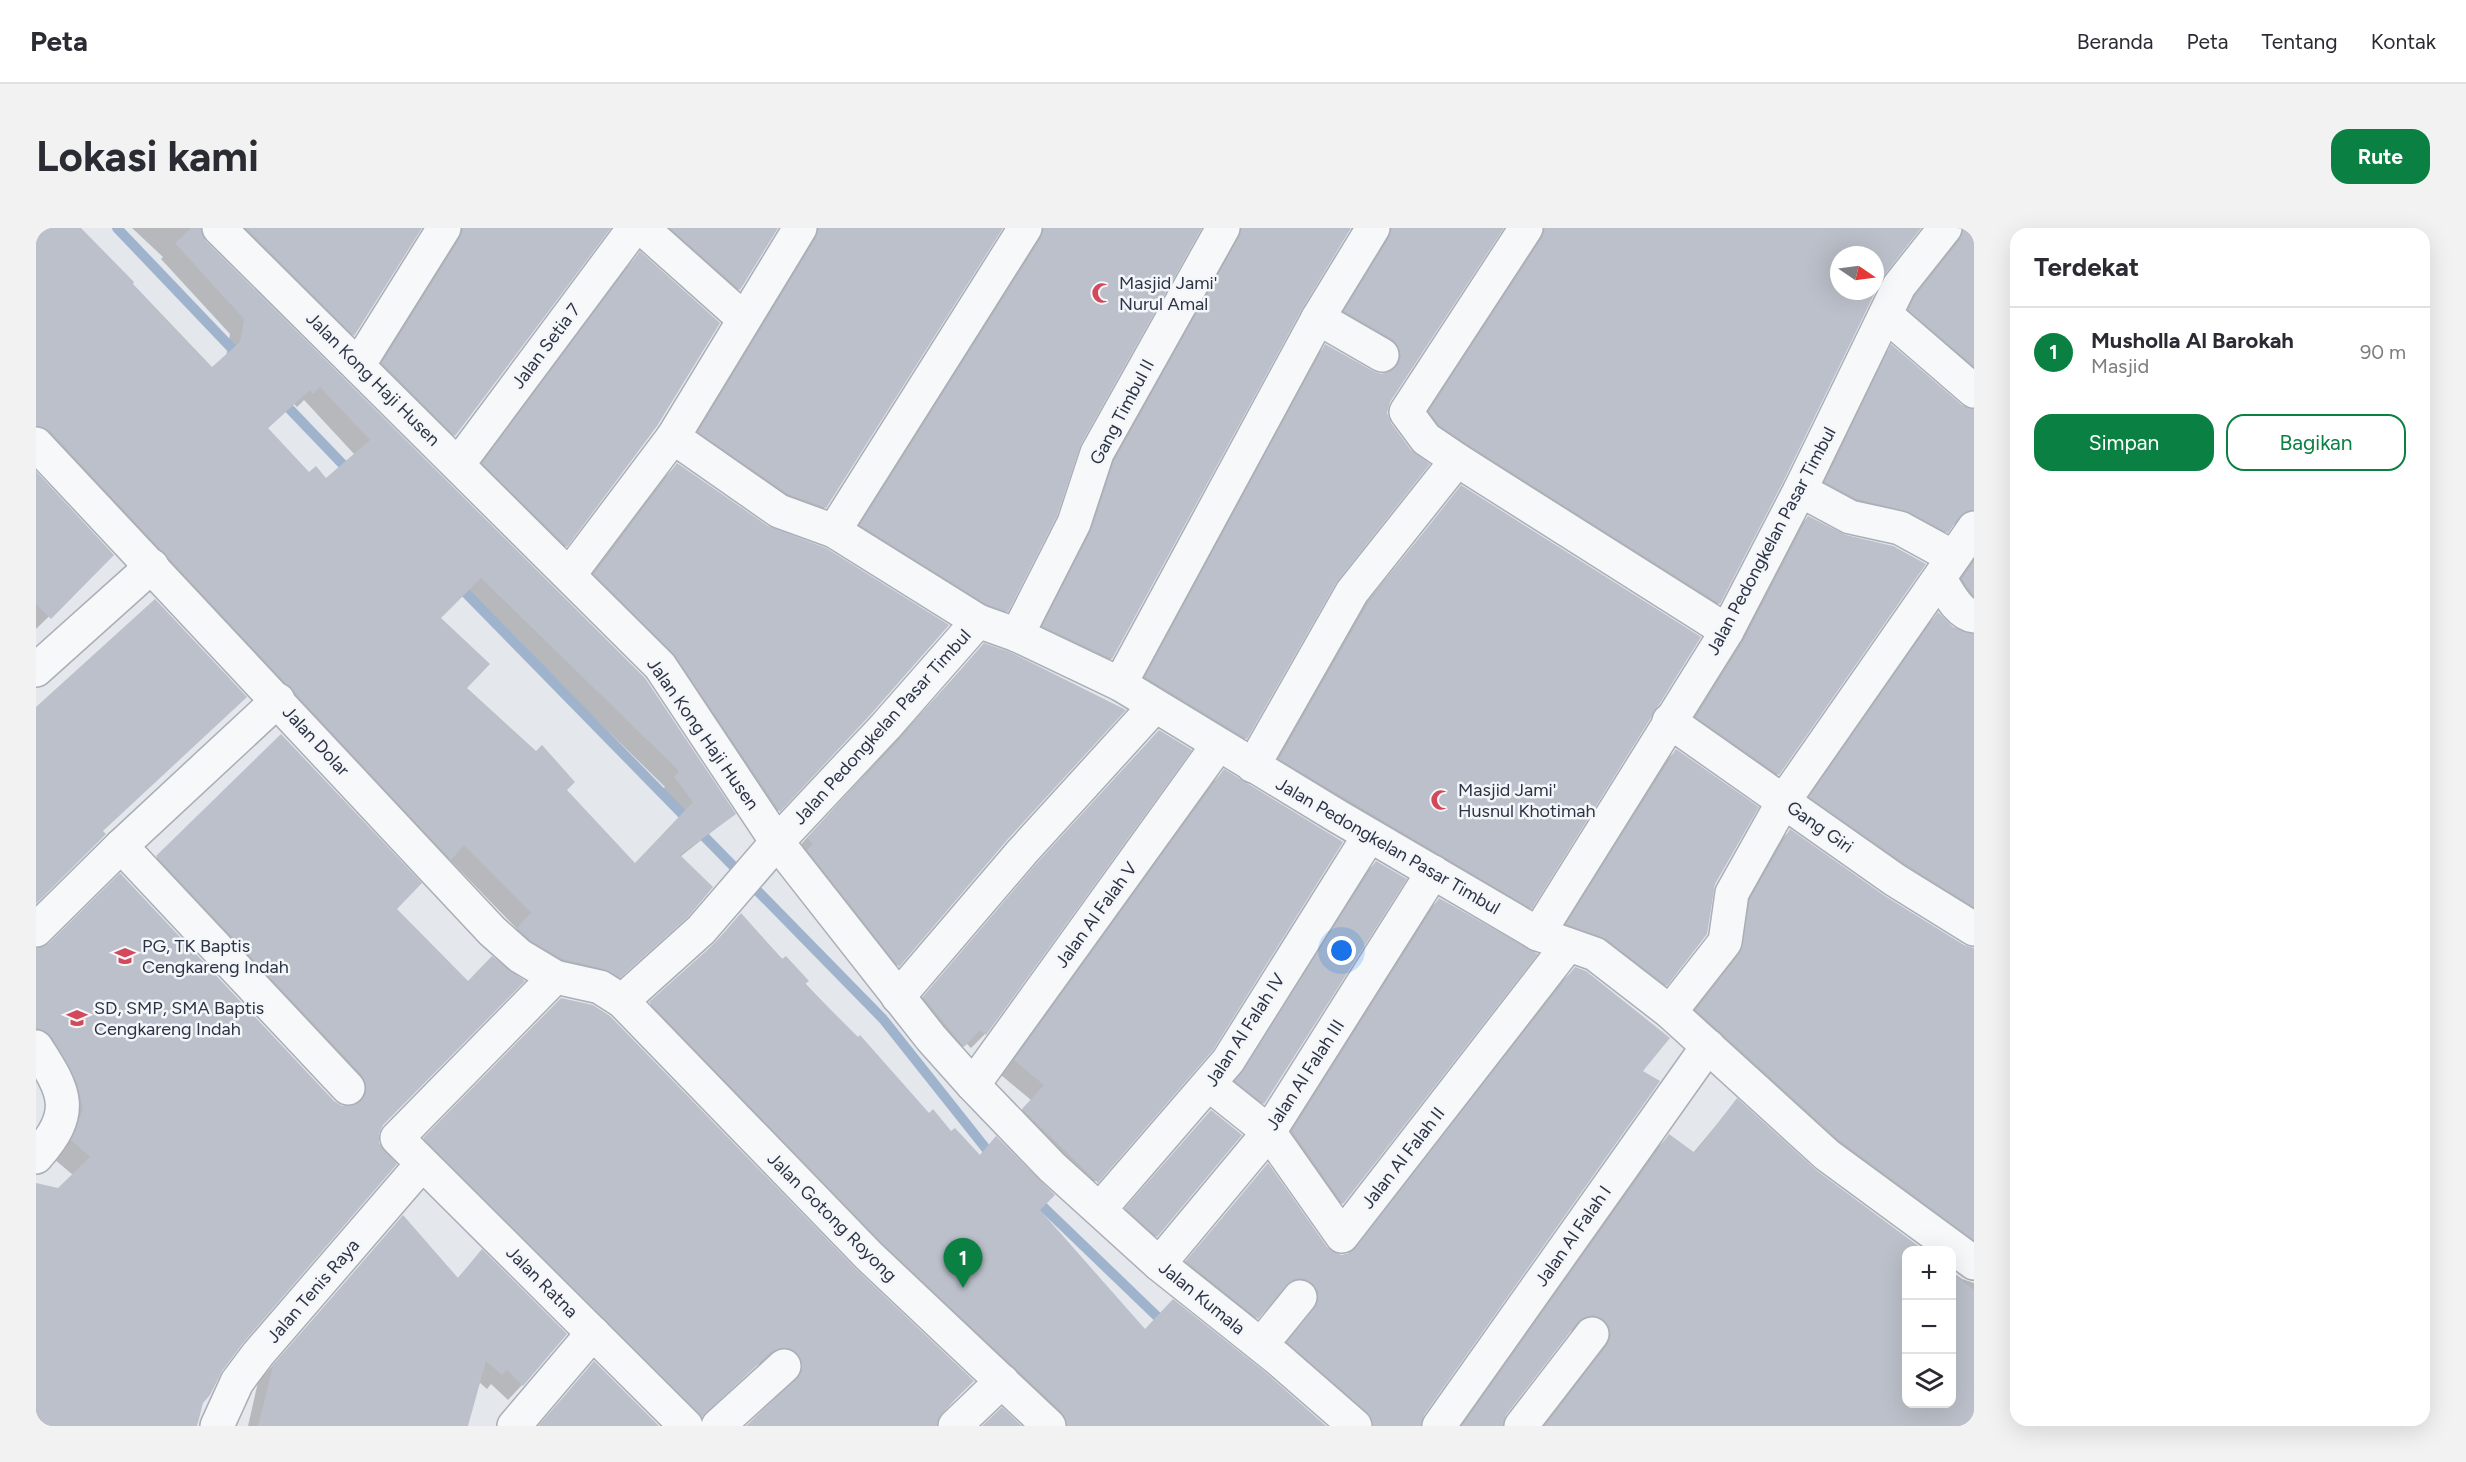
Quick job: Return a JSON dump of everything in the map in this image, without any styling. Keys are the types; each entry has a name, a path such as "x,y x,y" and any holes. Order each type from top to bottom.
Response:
{"street":[{"name":"Jalan Kong Haji Husen","path":"219,228 459,463 660,666 775,845 898,997 973,1085 1052,1167"},
{"path":"359,364 444,228"},
{"name":"Jalan Setia 7","path":"459,463 634,228"},
{"path":"642,228 744,319"},
{"path":"569,575 673,437 800,228"},
{"path":"834,531 1025,228"},
{"name":"Gang Timbul II","path":"1017,635 1074,522 1097,453 1223,228"},
{"path":"1120,684 1318,318 1373,228"},
{"path":"1526,228 1406,412 1426,439 1727,631"},
{"name":"Jalan Pedongkelan Pasar Timbul","path":"622,1001 701,930 978,621 1017,635 1120,684 1154,707 1369,836 1538,934 1727,631 1800,490 1899,286 1946,228"},
{"path":"1886,315 1974,391"},
{"path":"1318,318 1382,354"},
{"path":"673,437 779,511 834,531 978,621"},
{"name":"Jalan Dolar","path":"36,444 492,931 520,956 555,977 600,987 622,1001"},
{"path":"1253,766 1352,592 1457,460"},
{"path":"1800,490 1850,517 1900,528 1946,568 1954,602 1968,615 1974,616"},
{"path":"1670,1012 1725,942 1732,893 1783,802 1974,528"},
{"path":"36,670 152,566"},
{"path":"36,930 121,846 278,700"},
{"path":"898,997 1022,852 1154,707"},
{"name":"Gang Giri","path":"1669,722 1932,905 1974,929"},
{"name":"Jalan Al Falah V","path":"973,1085 1218,745"},
{"name":"Jalan Al Falah IV","path":"1100,1209 1210,1085 1228,1061 1369,836"},
{"path":"121,846 348,1088"},
{"name":"Jalan Al Falah III","path":"1159,1264 1269,1132 1433,872"},
{"path":"1538,934 1595,954 1670,1012 1827,1155 1974,1263"},
{"name":"Jalan Al Falah II","path":"1210,1085 1269,1132 1342,1236 1568,945"},
{"name":"Jalan Ratna","path":"555,977 397,1138 686,1426"},
{"name":"Jalan Gotong Royong","path":"622,1001 869,1256 1049,1426"},
{"name":"Jalan Al Falah I","path":"1439,1426 1708,1046"},
{"path":"36,1047 62,1089 63,1115 36,1157"},
{"name":"Jalan Tenis Raya","path":"217,1426 237,1382 258,1354 422,1164"},
{"name":"Jalan Kumala","path":"1052,1167 1159,1264 1261,1345 1355,1426"},
{"path":"1261,1345 1300,1297"},
{"path":"514,1426 593,1333"},
{"path":"1521,1426 1592,1334"},
{"path":"718,1426 784,1366"},
{"path":"955,1426 1002,1382"}],"building":[{"path":"36,228 81,228 212,367 240,342 244,319 175,243 191,228 201,228 206,241 645,678 736,814 680,855 713,887 688,917 620,978 604,969 562,959 531,941 517,928 531,913 464,845 451,860 50,431 36,426","holes":["320,387 370,440 326,478 316,466 309,472 268,428 310,390 313,394","481,578 679,771 674,777 693,802 635,863 567,790 575,782 542,745 536,751 467,688 490,664 441,618"]},
{"path":"246,228 422,228 354,336"},
{"path":"463,228 611,228 455,436 382,363 460,238"},
{"path":"670,228 778,228 740,290"},
{"path":"819,228 1003,228 826,508 788,494 698,432 816,238"},
{"path":"1044,228 1202,228 1081,444 1057,516 1008,612 986,604 860,525 1041,238"},
{"path":"1242,228 1351,228 1302,309 1112,659 1042,626 1091,531 1114,461"},
{"path":"1392,228 1504,228 1390,402 1387,413 1391,423 1411,450 1430,464 1336,583 1247,739 1145,677 1325,344 1381,374 1391,371 1398,364 1401,356 1398,346 1392,339 1344,311 1389,238"},
{"path":"1545,228 1921,228 1884,275 1884,246 1830,246 1830,300 1871,300 1783,482 1720,604 1467,444 1439,425 1429,411 1542,238"},
{"path":"1963,228 1974,228 1974,366 1908,310 1915,296 1960,240"},
{"path":"640,251 720,323 657,426 567,547 482,463"},
{"path":"1891,344 1962,405 1974,409 1974,510 1959,517 1948,533 1909,512 1857,499 1825,482"},
{"path":"677,463 768,526 826,548 949,625 871,714 780,812 675,655 594,574"},
{"path":"36,471 114,555 51,619 36,604"},
{"path":"1461,485 1701,637 1532,909 1279,759 1368,603"},
{"path":"1808,516 1846,535 1893,546 1926,564 1779,775 1696,717 1744,640"},
{"path":"1974,561 1974,596 1962,579"},
{"path":"155,599 247,697 103,831 106,834 36,904 36,707"},
{"path":"1938,612 1953,627 1974,634 1974,907 1905,864 1809,797"},
{"path":"984,643 1010,652 1126,710 1008,839 899,967 807,850 813,844 807,838 899,740"},
{"path":"1159,730 1192,750 986,1035 980,1030 964,1047 923,997 1036,864"},
{"path":"281,734 422,883 397,909 468,981 492,956 525,981 383,1125 379,1134 379,1143 397,1164 243,1343 222,1371 210,1395 203,1403 197,1426 36,1426 36,1183 58,1188 90,1157 71,1140 83,1109 77,1083 52,1037 36,1028 36,948 49,943 120,873 334,1101 342,1106 352,1106 360,1102 366,1094 366,1084 362,1075 156,856"},
{"path":"1676,749 1759,807 1715,884 1707,934 1667,986 1606,939 1566,924"},
{"path":"1224,769 1343,842 1213,1050 1098,1183 1022,1109 1044,1085 1014,1060"},
{"path":"1790,829 1885,896 1964,945 1974,948 1974,1240 1839,1140 1696,1010 1740,953 1750,899"},
{"path":"1376,861 1407,879 1264,1104 1235,1081"},
{"path":"1439,898 1538,954 1343,1204 1292,1131"},
{"path":"741,913 782,959 786,956 809,981 805,984 858,1037 860,1035 929,1113 933,1109 951,1131 955,1128 980,1155 996,1136 1055,1195 1040,1210 1145,1329 1173,1299 1265,1372 1326,1426 1067,1426 1062,1412 882,1243 649,1002 714,944"},
{"path":"1575,967 1586,971 1670,1038 1643,1071 1660,1081 1424,1415 1421,1426 1373,1426 1367,1412 1287,1342 1318,1301 1318,1291 1312,1283 1302,1278 1293,1280 1258,1319 1186,1261 1268,1163 1327,1247 1341,1255 1350,1253"},
{"path":"561,998 593,1005 610,1016 856,1269 974,1381 942,1412 937,1426 746,1426 802,1372 802,1363 798,1354 790,1348 781,1348 771,1352 702,1417 423,1138"},
{"path":"1737,1098 1816,1170 1918,1246 1902,1246 1902,1408 1956,1408 1956,1276 1974,1290 1974,1417 1967,1426 1545,1426 1607,1345 1611,1336 1609,1326 1603,1319 1594,1315 1584,1317 1577,1323 1506,1415 1503,1426 1462,1426 1669,1134 1695,1153"},
{"path":"1211,1110 1242,1135 1157,1237 1125,1208"},
{"path":"403,1215 458,1278 482,1249 567,1334 523,1386 507,1370 502,1375 486,1361 468,1426 258,1426 273,1366"},
{"path":"594,1361 659,1426 539,1426"},
{"path":"1002,1407 1022,1426 982,1426"}],"waterway":[{"path":"117,228 241,358"},
{"path":"281,400 351,473"},
{"path":"457,584 883,1019 995,1160"},
{"path":"1034,1198 1167,1326"}],"place":[{"name":"Masjid Jami' Nurul Amal","path":"1102,293"},
{"name":"Masjid Jami' Husnul Khotimah","path":"1441,800"},
{"name":"PG, TK Baptis Cengkareng Indah","path":"125,956"},
{"name":"SD, SMP, SMA Baptis Cengkareng Indah","path":"77,1018"},
{"name":"Musholla Al Barokah","path":"963,1288"}]}
